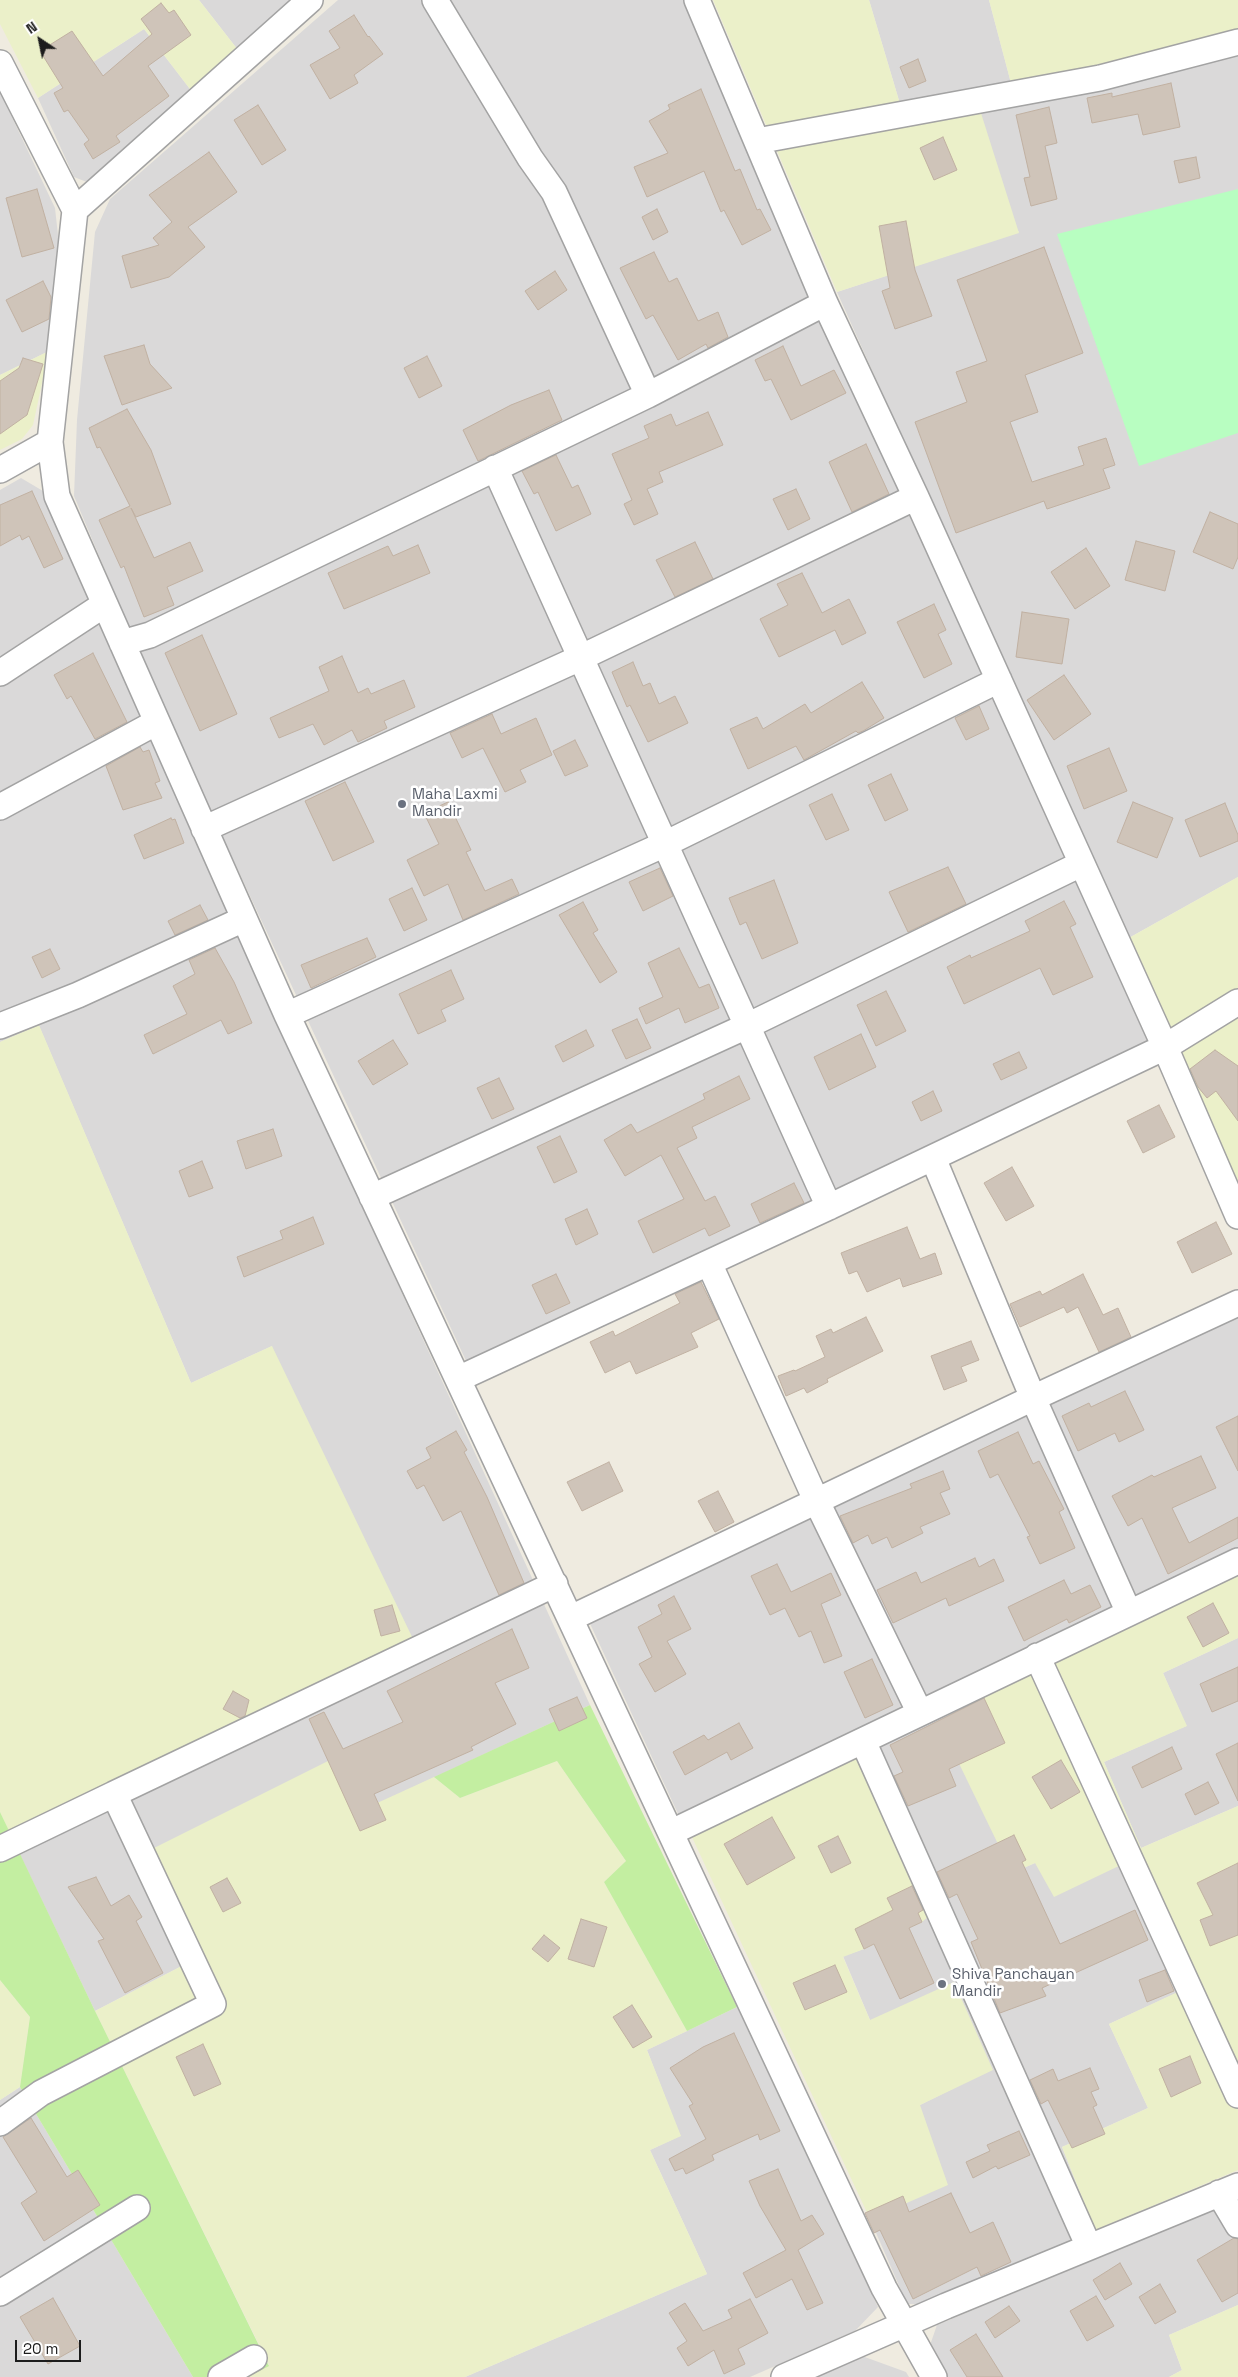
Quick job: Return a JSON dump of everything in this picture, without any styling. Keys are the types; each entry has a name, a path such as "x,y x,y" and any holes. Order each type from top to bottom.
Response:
{"street":[{"path":"75,210 310,0"},
{"path":"435,0 530,158 554,192 648,395"},
{"path":"697,0 825,303 999,680 1165,1047 1238,1216"},
{"path":"757,141 1100,78 1238,42"},
{"path":"0,63 75,210 50,442 56,496 286,1015 672,1832 884,2288 934,2377"},
{"path":"122,643 150,635 648,395 825,303"},
{"path":"0,470 50,442"},
{"path":"495,468 830,1207"},
{"path":"204,829 580,658 916,497"},
{"path":"0,673 105,604"},
{"path":"286,1015 665,844 999,680"},
{"path":"0,807 157,722"},
{"path":"372,1197 747,1026 1081,864"},
{"path":"0,1026 78,996 244,920"},
{"path":"458,1379 830,1207 1165,1047 1238,1002"},
{"path":"933,1158 1033,1398 1129,1613"},
{"path":"709,1263 816,1500 920,1713"},
{"path":"571,1618 816,1500 1238,1303"},
{"path":"672,1832 1129,1613 1235,1571"},
{"path":"0,1849 555,1584"},
{"path":"1038,1656 1238,2095"},
{"path":"862,1740 1089,2247"},
{"path":"0,2123 41,2093 213,2004 114,1794"},
{"path":"784,2377 904,2324 1229,2190 1238,2225"},
{"path":"0,2293 136,2208"},
{"path":"221,2377 254,2358"}],"shaded area":[{"path":"199,0 295,0 238,50"},
{"path":"338,0 689,0 1156,1047 475,1380 204,797 74,496 77,420 95,232 110,199"},
{"path":"869,0 989,0 1016,102 1238,51 1238,877 1127,939 837,292 1019,232 906,124"},
{"path":"144,29 193,93 92,184 74,177 38,98"},
{"path":"0,92 55,208 60,253 49,351 0,375"},
{"path":"21,478 43,491 385,1256 590,1705 375,1805 154,1848 203,1955 95,2011 11,1836 272,1346 191,1383 39,1026 0,1042 0,490"},
{"path":"1238,1291 1238,1550 680,1818 580,1602"},
{"path":"1238,1638 1238,1806 1141,1848 1104,1762 1186,1726 1163,1673"},
{"path":"966,1697 981,1733 1012,1873 1035,1863 1124,1864 1181,1991 1109,2024 1148,2108 1062,2147 1095,2230 921,2304 907,2304 870,2219 920,2105 992,2069 870,2020 843,1956 864,1949 922,1922 858,1748"},
{"path":"737,2007 878,2307 855,2331 750,2377 465,2377 707,2274 650,2150 680,2136 647,2050"},
{"path":"20,2087 193,2377 0,2377 0,2100"},
{"path":"1238,2200 1238,2305 1169,2335 1182,2370 1169,2377 946,2377 929,2348 937,2325"},
{"path":"862,2356 906,2372 909,2377 817,2377"}],"green space":[{"path":"0,0 199,0 238,50 193,93 144,29 38,98 0,24"},
{"path":"713,0 869,0 906,124 980,110 1019,233 837,292"},
{"path":"989,0 1238,0 1238,51 1016,102"},
{"path":"1238,189 1238,433 1139,466 1057,234"},
{"path":"49,351 33,425 22,439 0,450 0,375"},
{"path":"1238,877 1238,1182 1127,939"},
{"path":"39,1025 191,1383 272,1346 415,1643 11,1836 0,1812 0,1042"},
{"path":"1238,1569 1238,1638 1163,1673 1187,1726 1104,1762 1141,1848 1238,1806 1238,2170 1095,2230 1062,2147 1148,2108 1109,2024 1180,1991 1123,1864 1054,1897 1035,1863 1012,1873 952,1749 981,1733 966,1697"},
{"path":"590,1705 737,2007 687,2031 604,1882 626,1861 557,1761 460,1798 434,1777"},
{"path":"858,1748 929,1916 922,1922 843,1957 870,2020 954,1982 993,2070 920,2105 948,2185 870,2219 691,1835"},
{"path":"344,1753 375,1804 434,1777 460,1798 557,1761 626,1861 604,1882 687,2031 647,2050 681,2136 650,2150 707,2274 465,2377 248,2377 269,2365 95,2011 203,1955 154,1848"},
{"path":"0,1812 269,2366 248,2377 193,2377 20,2087 30,2017 0,1980"},
{"path":"0,1980 30,2017 20,2087 0,2100"},
{"path":"1238,2305 1238,2377 1169,2377 1182,2370 1169,2335"}],"building":[{"path":"161,3 169,13 174,10 191,35 148,66 169,96 116,136 120,142 93,159 84,144 89,140 68,110 64,112 54,93 63,88 40,51 72,31 103,76 152,34 141,19"},
{"path":"354,15 368,37 383,54 354,75 358,83 330,99 310,65 340,48 329,31"},
{"path":"918,59 926,81 909,88 900,67"},
{"path":"1171,83 1180,127 1143,135 1138,114 1092,123 1087,98 1112,93 1112,97"},
{"path":"701,89 735,171 740,169 757,210 760,209 771,230 742,245 724,210 721,212 704,171 647,197 634,167 668,153 649,121 670,109 668,105"},
{"path":"258,105 286,150 262,165 234,120"},
{"path":"1049,107 1057,143 1045,146 1057,199 1031,206 1024,178 1030,177 1016,115"},
{"path":"943,137 957,170 934,180 920,148"},
{"path":"209,152 237,192 188,227 205,247 169,277 131,288 122,256 159,245 153,238 172,222 149,195"},
{"path":"1196,157 1200,178 1179,183 1174,161"},
{"path":"37,189 54,248 22,257 6,198"},
{"path":"657,209 668,232 653,240 642,217"},
{"path":"906,221 915,270 932,316 895,329 882,291 890,288 879,226"},
{"path":"1044,247 1083,353 1025,375 1038,412 1010,422 1032,482 1084,465 1078,447 1106,438 1115,465 1103,469 1110,488 1047,509 1044,501 956,533 915,422 967,402 956,372 987,361 957,280"},
{"path":"654,252 669,282 677,278 698,321 718,312 728,337 708,348 706,344 678,360 653,315 646,319 620,268"},
{"path":"555,271 567,290 538,310 525,291"},
{"path":"43,281 51,297 49,319 22,332 6,300"},
{"path":"144,345 150,364 172,388 122,405 104,356"},
{"path":"783,346 801,386 834,370 846,393 791,420 771,379 765,381 755,360"},
{"path":"427,356 442,386 419,398 404,368"},
{"path":"23,358 43,364 27,415 0,434 0,381 19,368"},
{"path":"549,390 562,420 478,461 463,430 511,405"},
{"path":"127,409 151,450 171,504 136,517 131,508 154,558 190,542 203,571 167,587 174,605 144,617 124,566 121,568 99,520 130,506 100,447 97,448 89,428"},
{"path":"708,412 723,445 659,472 663,482 647,489 658,514 634,525 624,504 632,500 612,454 649,438 644,426 671,414 676,426"},
{"path":"866,444 889,494 852,512 829,462"},
{"path":"556,455 572,488 578,485 591,514 556,531 538,492 534,494 522,471"},
{"path":"796,489 810,519 788,530 773,499"},
{"path":"32,491 63,559 44,568 29,536 22,540 20,535 0,546 0,505"},
{"path":"1210,512 1238,524 1238,557 1233,569 1193,552"},
{"path":"1136,541 1175,551 1165,591 1125,580"},
{"path":"695,542 713,579 675,597 656,560"},
{"path":"418,545 430,573 344,609 328,573 388,546 393,556"},
{"path":"1086,548 1110,586 1075,609 1051,572"},
{"path":"802,573 822,613 849,599 866,633 842,645 835,630 779,657 760,619 788,605 777,584"},
{"path":"934,604 946,630 938,634 952,664 924,678 897,622"},
{"path":"1022,612 1069,619 1062,664 1016,657"},
{"path":"202,635 237,714 200,731 165,653"},
{"path":"93,653 127,722 95,739 71,696 67,699 54,675"},
{"path":"342,656 358,693 368,688 371,694 404,680 415,707 384,721 387,728 358,742 352,730 324,745 313,724 279,738 270,718 329,691 319,667"},
{"path":"633,662 643,686 650,683 659,704 675,696 688,723 648,742 630,705 627,707 612,672"},
{"path":"1064,675 1091,714 1054,740 1027,700"},
{"path":"862,682 884,718 863,731 858,733 856,731 804,760 796,746 748,769 730,729 757,717 763,729 805,704 811,713"},
{"path":"979,706 989,729 966,740 955,718"},
{"path":"492,714 501,734 536,718 552,755 520,770 526,782 505,792 483,748 462,758 450,733"},
{"path":"575,740 588,766 565,776 553,751"},
{"path":"140,747 143,752 149,750 160,781 155,783 162,798 123,810 106,766"},
{"path":"1109,748 1127,791 1084,809 1067,766"},
{"path":"891,774 908,810 885,821 868,785"},
{"path":"345,782 374,842 333,861 305,801"},
{"path":"832,794 849,830 826,840 809,805"},
{"path":"448,802 471,850 466,852 485,891 512,879 519,894 463,920 448,884 424,896 407,860 439,844 424,813"},
{"path":"1133,802 1173,818 1157,858 1117,842"},
{"path":"1225,803 1238,835 1238,841 1200,857 1185,820"},
{"path":"171,818 172,820 175,819 184,843 144,859 134,835"},
{"path":"948,867 966,904 908,932 889,892"},
{"path":"660,868 673,896 643,911 629,882"},
{"path":"774,880 798,943 762,959 746,922 740,925 729,898"},
{"path":"412,888 427,920 404,931 389,899"},
{"path":"1064,901 1076,924 1070,927 1093,977 1053,995 1040,968 964,1004 947,967 970,955 971,958 1030,931 1025,921"},
{"path":"583,902 598,930 593,933 617,972 600,983 559,915"},
{"path":"200,905 208,920 175,935 168,921"},
{"path":"367,938 376,957 311,988 301,965"},
{"path":"215,948 234,982 252,1023 228,1034 221,1020 153,1054 144,1035 187,1014 173,986 195,974 189,960"},
{"path":"679,948 699,988 709,984 719,1008 685,1023 679,1008 646,1024 639,1008 663,997 648,963"},
{"path":"50,949 60,969 42,978 32,957"},
{"path":"451,970 464,999 441,1010 446,1021 418,1034 399,994"},
{"path":"886,991 906,1031 876,1046 857,1005"},
{"path":"637,1019 651,1048 626,1059 612,1030"},
{"path":"586,1030 594,1046 563,1062 555,1046"},
{"path":"861,1034 876,1067 829,1090 814,1057"},
{"path":"393,1040 408,1064 373,1085 358,1061"},
{"path":"1215,1050 1238,1066 1238,1121 1216,1091 1207,1098 1198,1087 1190,1069"},
{"path":"1019,1052 1027,1068 1001,1080 993,1064"},
{"path":"739,1076 750,1099 692,1127 697,1138 677,1148 705,1201 715,1196 730,1226 709,1236 705,1228 653,1253 638,1221 684,1199 661,1155 625,1176 604,1140 631,1124 637,1133 705,1099 703,1094"},
{"path":"499,1078 514,1109 492,1119 477,1088"},
{"path":"933,1091 942,1111 921,1121 912,1102"},
{"path":"1159,1105 1175,1137 1143,1153 1127,1121"},
{"path":"273,1129 282,1156 246,1169 237,1141"},
{"path":"560,1136 577,1172 554,1183 537,1147"},
{"path":"202,1161 213,1188 189,1197 179,1171"},
{"path":"1012,1167 1034,1206 1006,1221 984,1183"},
{"path":"794,1183 804,1203 760,1223 751,1204"},
{"path":"587,1209 598,1234 576,1245 565,1219"},
{"path":"313,1217 324,1244 244,1277 237,1257 283,1239 280,1231"},
{"path":"1216,1222 1232,1254 1192,1273 1177,1242"},
{"path":"907,1227 920,1259 935,1253 942,1274 903,1287 900,1278 867,1292 857,1271 849,1274 841,1253"},
{"path":"556,1274 570,1303 546,1314 532,1285"},
{"path":"1083,1274 1103,1315 1118,1308 1131,1337 1099,1352 1078,1307 1067,1313 1064,1307 1020,1327 1010,1304 1040,1291 1042,1295"},
{"path":"701,1282 719,1319 691,1333 698,1347 636,1374 630,1361 605,1373 590,1342 613,1331 615,1336 680,1303 675,1294"},
{"path":"866,1317 883,1351 827,1379 828,1382 807,1393 804,1388 786,1396 778,1376 795,1371 825,1357 816,1336 831,1329 833,1333"},
{"path":"971,1341 979,1360 961,1367 967,1381 944,1390 931,1356"},
{"path":"1125,1391 1144,1430 1119,1442 1115,1433 1078,1451 1062,1416 1089,1403 1091,1407"},
{"path":"1238,1416 1238,1471 1216,1427"},
{"path":"456,1431 467,1450 464,1452 487,1497 524,1583 499,1595 461,1511 443,1521 424,1485 417,1489 407,1471 431,1458 426,1448"},
{"path":"1018,1432 1033,1464 1039,1461 1064,1509 1059,1512 1075,1548 1040,1564 1027,1537 1030,1536 998,1474 990,1478 978,1451"},
{"path":"1201,1456 1216,1488 1172,1508 1189,1543 1238,1517 1238,1538 1168,1574 1142,1518 1128,1526 1112,1496 1152,1475 1154,1477"},
{"path":"609,1462 623,1491 582,1511 567,1482"},
{"path":"943,1471 950,1489 940,1493 950,1514 920,1527 923,1533 892,1548 887,1537 872,1544 868,1535 853,1543 840,1516 912,1488 910,1484"},
{"path":"718,1491 734,1522 715,1532 698,1501"},
{"path":"975,1558 979,1567 994,1559 1004,1581 949,1606 946,1598 893,1623 877,1590 916,1572 921,1583"},
{"path":"777,1564 791,1592 831,1573 841,1595 821,1604 842,1656 824,1663 811,1631 799,1637 785,1608 770,1615 751,1576"},
{"path":"1064,1580 1071,1594 1090,1585 1101,1607 1069,1623 1067,1619 1024,1641 1008,1607"},
{"path":"674,1596 691,1629 667,1641 686,1674 655,1692 639,1664 652,1657 638,1627 662,1614 658,1605"},
{"path":"1213,1603 1229,1633 1203,1647 1187,1617"},
{"path":"392,1605 400,1631 381,1636 374,1610"},
{"path":"512,1629 529,1668 495,1683 516,1724 471,1747 473,1750 374,1794 386,1820 360,1831 309,1719 324,1712 343,1749 403,1722 387,1691"},
{"path":"872,1659 893,1705 865,1718 844,1672"},
{"path":"1238,1667 1238,1701 1212,1712 1200,1684"},
{"path":"233,1691 249,1700 245,1716 240,1718 223,1709"},
{"path":"577,1697 587,1718 559,1731 549,1709"},
{"path":"984,1698 1005,1743 949,1769 956,1786 908,1806 894,1776 903,1772 890,1745"},
{"path":"739,1723 753,1748 731,1760 727,1752 685,1775 673,1752 704,1735 708,1740"},
{"path":"1238,1743 1238,1801 1216,1754"},
{"path":"1172,1747 1182,1769 1142,1788 1132,1767"},
{"path":"1061,1760 1080,1792 1051,1809 1032,1777"},
{"path":"1208,1782 1219,1803 1195,1815 1185,1794"},
{"path":"772,1817 795,1858 747,1885 724,1844"},
{"path":"1014,1835 1026,1860 1022,1862 1060,1944 1135,1910 1148,1940 1042,1988 1046,1996 1000,2013 971,1942 978,1939 957,1894 949,1898 937,1872"},
{"path":"838,1836 851,1863 831,1873 818,1846"},
{"path":"1238,1863 1238,1935 1210,1946 1200,1920 1213,1915 1197,1883"},
{"path":"96,1877 111,1906 129,1895 142,1917 136,1921 163,1973 125,1993 98,1941 104,1939 68,1887"},
{"path":"227,1878 241,1903 223,1912 210,1887"},
{"path":"912,1886 923,1910 918,1913 922,1922 909,1928 934,1983 900,1999 874,1944 864,1949 855,1929 893,1910 887,1898"},
{"path":"581,1919 607,1927 594,1967 568,1959"},
{"path":"544,1935 560,1948 548,1962 532,1949"},
{"path":"835,1965 847,1992 805,2010 793,1983"},
{"path":"1165,1970 1174,1991 1147,2002 1139,1980"},
{"path":"632,2005 652,2037 633,2048 613,2017"},
{"path":"734,2033 780,2131 760,2140 758,2134 712,2155 714,2160 686,2174 683,2168 675,2171 669,2159 706,2139 689,2106 693,2104 670,2068 703,2047"},
{"path":"203,2044 221,2084 194,2096 176,2057"},
{"path":"1190,2056 1201,2083 1171,2097 1159,2069"},
{"path":"1090,2068 1099,2089 1091,2092 1097,2105 1093,2107 1105,2134 1072,2148 1048,2100 1041,2104 1030,2080 1053,2069 1058,2081"},
{"path":"31,2118 67,2177 78,2170 100,2205 44,2241 21,2203 37,2192 3,2137"},
{"path":"1019,2131 1030,2155 998,2169 996,2166 973,2178 966,2162 990,2151 987,2145"},
{"path":"778,2169 801,2221 812,2215 824,2234 798,2250 823,2303 807,2310 792,2279 756,2298 743,2273 786,2250 760,2206 749,2181"},
{"path":"951,2193 970,2233 993,2222 1011,2262 981,2276 977,2267 913,2299 880,2230 874,2233 865,2213 903,2196 909,2212"},
{"path":"1234,2238 1238,2239 1238,2293 1222,2302 1197,2260"},
{"path":"1120,2263 1132,2284 1105,2300 1093,2280"},
{"path":"1160,2284 1176,2312 1155,2324 1139,2297"},
{"path":"1096,2296 1114,2326 1087,2341 1070,2311"},
{"path":"53,2298 80,2346 48,2364 20,2317"},
{"path":"750,2299 768,2333 738,2349 745,2364 724,2374 714,2350 688,2366 677,2348 687,2341 669,2313 685,2303 703,2331 732,2318 728,2310"},
{"path":"1009,2306 1020,2321 995,2338 985,2322"},
{"path":"976,2334 1003,2377 967,2377 950,2350"}],"place":[{"name":"Maha Laxmi Mandir","path":"402,804"},
{"name":"Shiva Panchayan Mandir","path":"942,1984"}]}
